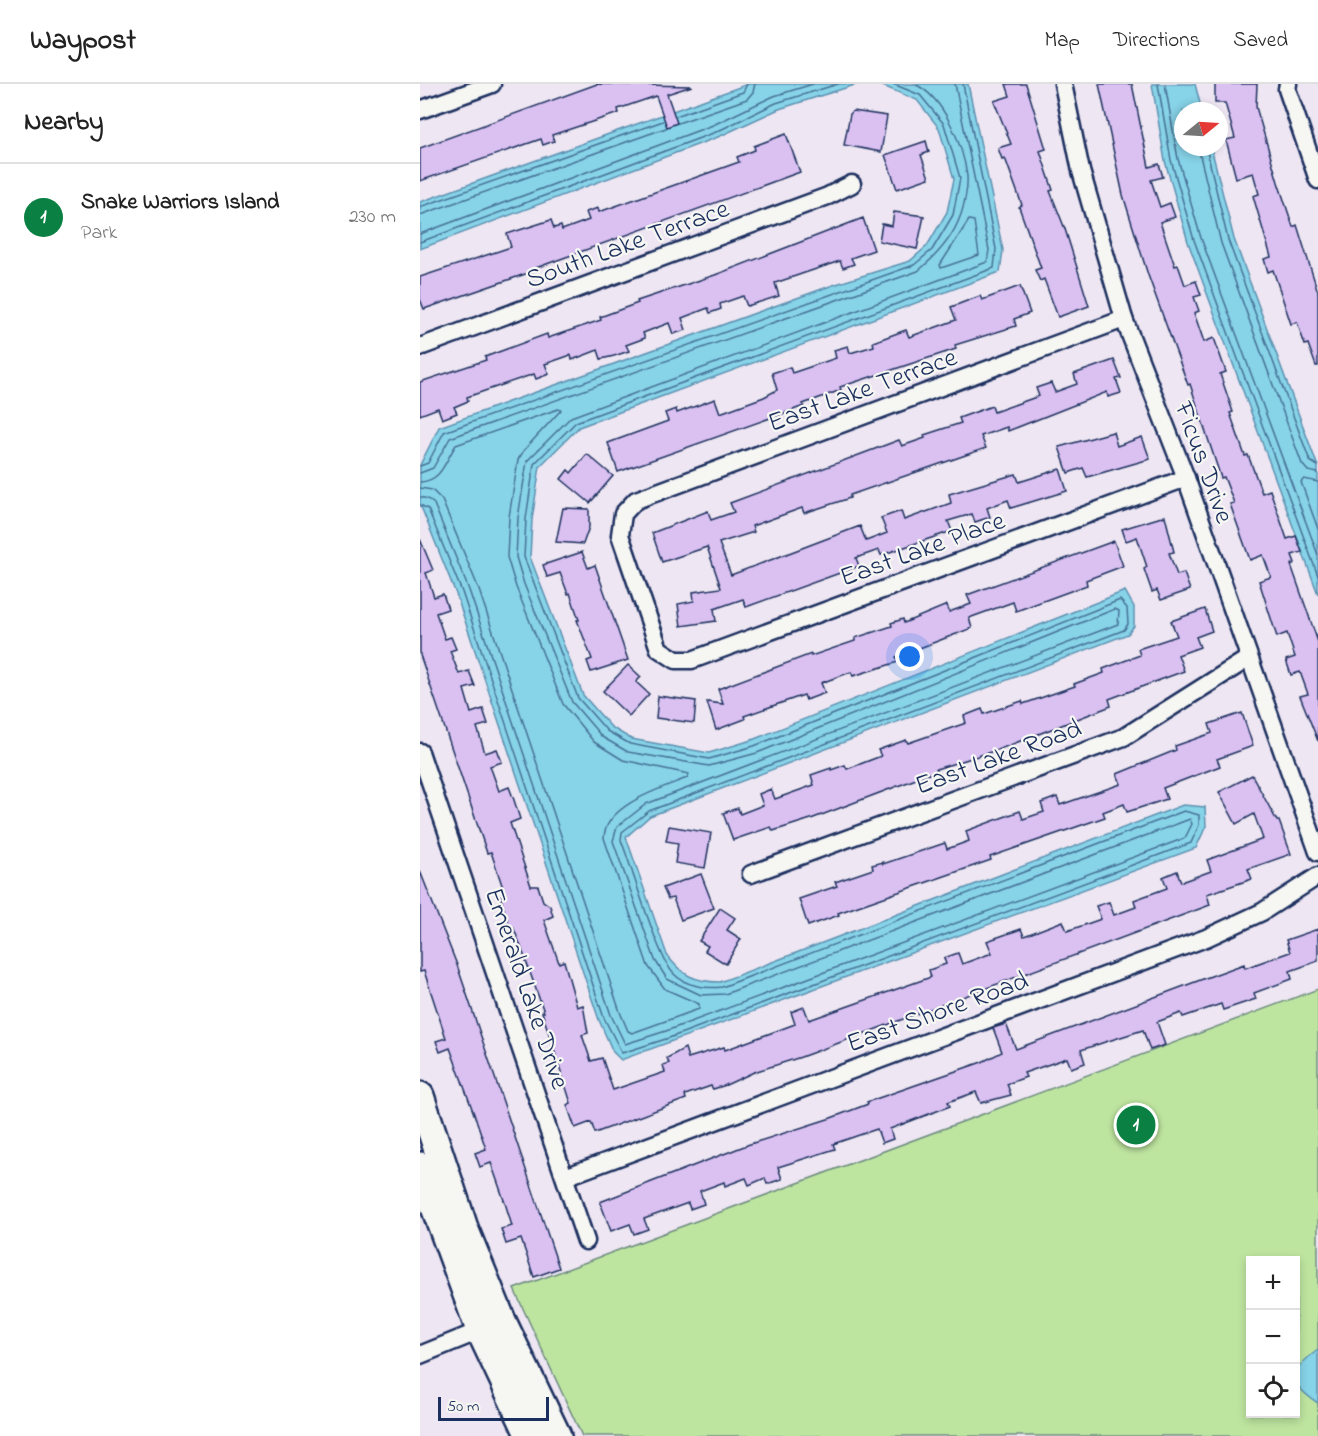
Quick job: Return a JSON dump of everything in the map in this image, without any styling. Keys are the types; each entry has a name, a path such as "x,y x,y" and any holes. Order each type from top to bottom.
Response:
{"main road":[{"path":"420,1096 464,1228 491,1326 530,1436"},
{"path":"420,1166 491,1326 557,1436"}],"street":[{"path":"421,106 492,84"},
{"name":"Ficus Drive","path":"1063,84 1081,171 1124,319 1186,478 1318,852"},
{"path":"1288,84 1287,88 1318,180"},
{"name":"South Lake Terrace","path":"420,347 828,196 852,184"},
{"name":"East Lake Terrace","path":"676,660 659,649 620,535 622,514 636,500 1124,319"},
{"name":"East Lake Place","path":"676,660 692,660 1186,478"},
{"name":"East Lake Road","path":"751,874 1124,737 1249,658"},
{"name":"Emerald Lake Drive","path":"420,752 586,1241"},
{"name":"East Shore Road","path":"565,1177 1206,938 1262,912 1318,876"},
{"path":"420,1355 491,1326"}],"green space":[{"path":"1318,989 1318,1436 582,1436 514,1289"}],"water":[{"path":"748,84 858,84 779,109 718,137 420,249 420,202"},
{"path":"878,84 968,84 1003,250 1000,272 579,427 540,466 532,520 530,557 583,695 611,727 631,739 709,753 752,740 1125,591 1134,607 1134,626 1128,634 650,816 626,837 667,955 678,968 689,976 703,981 720,982 1183,805 1205,807 1206,826 1196,848 621,1060 613,1052 599,1020 456,594 420,504 420,465 439,427 833,285 910,261 927,246 947,212 954,179 939,128 917,100"},
{"path":"1152,84 1195,84 1200,102 1174,102 1174,156 1213,156 1234,239 1318,467 1318,594 1188,242 1165,161"},
{"path":"1318,1350 1318,1403 1300,1388 1300,1366"}],"building":[{"path":"597,84 692,86 667,94 677,123 667,127 656,96 618,109 619,113 552,135 554,141 543,145 541,139 420,181 420,148"},
{"path":"1006,84 1026,84 1046,149 1040,151 1053,190 1050,191 1065,229 1089,306 1058,317 1044,279 1040,281 1035,270 1041,268 1019,207 1022,205 1005,158 1002,159 998,148 1011,144 994,101 1010,96"},
{"path":"1099,84 1132,84 1149,167 1159,164 1163,177 1151,180 1160,207 1170,203 1175,217 1160,222 1175,266 1178,265 1185,285 1196,281 1201,295 1194,297 1199,311 1194,313 1204,342 1214,338 1226,372 1220,374 1233,412 1230,413 1245,456 1248,455 1262,493 1270,490 1287,539 1296,536 1302,552 1292,555 1295,563 1291,565 1318,642 1318,741 1300,696 1308,694 1300,672 1291,675 1286,660 1295,657 1287,633 1277,637 1259,581 1271,577 1263,555 1250,560 1230,504 1234,503 1224,477 1221,478 1190,384 1188,385 1148,275 1123,195"},
{"path":"1215,84 1257,84 1256,107 1293,227 1297,225 1318,292 1318,366 1316,366 1308,344 1305,345 1297,322 1291,324 1273,270 1268,272 1264,259 1271,257 1253,196 1259,194 1253,173 1236,178 1228,148 1228,140 1235,138 1228,114 1228,102 1215,102"},
{"path":"853,111 887,116 881,152 844,145 850,114"},
{"path":"786,134 800,172 533,269 534,271 424,309 420,299 420,277 511,247 507,234 551,220 554,228 561,226 562,230 589,220 586,212 598,208 599,212 739,162 737,157 755,150 754,146"},
{"path":"926,141 929,152 921,155 929,178 897,189 885,155"},
{"path":"894,212 924,216 917,249 879,241 882,224 892,226"},
{"path":"863,218 874,250 851,258 854,264 843,268 840,261 775,283 779,296 747,306 743,296 720,304 721,309 710,313 708,308 682,318 686,330 673,334 669,323 643,333 645,338 626,345 629,351 614,356 601,359 598,350 572,360 571,355 545,364 549,374 536,379 534,374 467,397 468,401 454,407 457,413 442,419 438,408 420,415 420,382 486,360 485,357 547,334 548,338 601,320 600,317 638,303 637,301 715,275"},
{"path":"1020,286 1030,313 1014,319 1016,326 955,345 956,349 840,387 841,390 803,404 804,406 618,472 608,443 668,421 665,413 676,409 677,413 715,399 720,413 777,390 772,373 790,367 792,373 836,358 834,350 848,346 850,353 874,346 873,342 906,330 909,337 956,320 951,307 980,296 982,300"},
{"path":"1114,360 1121,378 1116,379 1121,393 1108,397 1107,392 1008,431 1007,427 981,436 986,448 804,513 802,508 752,526 754,532 719,543 731,575 860,526 866,541 887,533 881,518 901,511 904,520 951,503 949,494 1016,474 1019,482 1060,469 1067,491 1011,508 1008,500 987,508 990,517 975,522 972,514 948,521 952,531 881,555 879,550 856,558 859,566 746,607 743,599 714,609 716,621 681,626 678,604 694,601 693,592 721,588 707,547 662,562 652,533 708,511 711,520 734,512 730,503 899,440 902,446 925,438 924,435 961,423 959,418 992,406 994,412 1039,396 1036,388 1051,383 1055,392 1077,384 1074,374"},
{"path":"1113,432 1117,446 1142,437 1150,459 1087,477 1083,468 1068,473 1059,447"},
{"path":"587,454 613,476 590,503 561,479 568,470 571,473"},
{"path":"563,508 589,509 589,527 583,544 556,542"},
{"path":"1165,516 1174,552 1169,553 1177,575 1184,573 1190,590 1161,600 1157,590 1152,592 1137,537 1126,541 1122,529"},
{"path":"420,539 433,570 426,573 434,597 443,594 448,609 436,613 445,639 451,637 456,649 450,651 459,674 469,671 475,686 464,689 471,713 483,709 488,724 477,727 485,753 497,749 502,762 490,766 499,791 509,787 514,800 520,819 510,823 531,886 538,886 543,901 550,906 553,916 544,920 559,963 564,961 577,1007 583,1005 588,1033 582,1035 591,1061 602,1058 613,1090 665,1072 663,1065 669,1063 667,1058 685,1048 688,1058 724,1047 725,1050 795,1024 791,1012 804,1007 809,1020 931,977 929,970 946,964 944,958 958,953 962,964 992,953 987,941 1021,929 1024,936 1063,921 1067,931 1101,919 1096,906 1109,902 1114,915 1136,907 1134,900 1167,888 1163,877 1177,871 1181,882 1211,871 1207,860 1263,839 1254,814 1236,824 1219,792 1252,775 1279,821 1291,854 1248,869 1252,879 1207,894 1210,905 801,1057 754,1072 726,1085 713,1089 711,1086 685,1095 686,1099 595,1133 591,1122 575,1128 567,1105 571,1103 542,1012 544,1012 520,944 513,927 510,928 500,896 505,894 491,852 487,853 420,655"},
{"path":"1114,541 1123,566 1086,580 1087,585 1016,611 1013,602 969,618 972,628 896,657 898,662 853,676 851,672 821,683 825,693 806,700 804,695 744,716 745,719 716,730 707,702 723,704 718,689 811,654 811,656 855,641 855,638 892,626 891,623 903,619 904,623 947,605 949,612 971,604 967,595"},
{"path":"582,552 588,568 595,565 628,660 591,672 587,661 592,659 577,620 579,620 570,593 568,594 560,573 547,577 543,565"},
{"path":"1205,609 1212,631 1196,637 1200,647 1178,655 1184,671 1109,699 1111,706 997,750 936,769 937,771 811,819 773,831 771,827 733,840 723,813 738,808 740,814 763,805 759,794 771,789 775,799 814,785 811,775 845,765 847,769 881,756 878,750 906,740 908,743 966,723 964,716 982,709 984,714 1022,701 1023,704 1075,686 1074,684 1104,673 1103,669 1140,655 1138,649 1177,636 1171,621"},
{"path":"628,665 641,677 636,682 649,694 629,716 603,691"},
{"path":"658,696 696,701 694,723 656,718"},
{"path":"1242,713 1253,746 1217,759 1220,766 1163,788 1167,799 1127,812 1124,804 1103,812 1105,817 990,857 991,860 838,913 839,915 808,926 799,899 837,886 835,882 873,869 872,865 883,862 883,864 945,843 947,849 969,841 966,831 1020,811 1023,819 1044,812 1041,803 1057,797 1060,805 1121,784 1117,774 1176,750 1175,746 1212,733 1209,724"},
{"path":"669,826 711,833 705,868 675,863 678,843 666,841"},
{"path":"420,871 457,965 559,1268 534,1277 521,1239 506,1244 501,1229 512,1226 506,1206 491,1163 480,1167 475,1153 486,1149 450,1048 440,1052 436,1041 446,1038 424,971 420,972"},
{"path":"701,874 714,908 681,920 673,898 668,899 663,888"},
{"path":"720,908 735,918 727,930 741,939 726,964 705,951 708,946 699,941"},
{"path":"1318,929 1318,961 1290,971 1292,979 1254,993 1256,999 1223,1010 1221,1004 1183,1017 1181,1013 1157,1022 1165,1045 1150,1050 1143,1030 1081,1050 1085,1063 1071,1068 1067,1058 1024,1073 1026,1077 1007,1084 1011,1095 981,1103 976,1092 948,1102 950,1106 890,1129 893,1139 882,1143 877,1129 833,1144 835,1149 778,1167 782,1179 767,1184 765,1178 749,1185 746,1178 725,1186 724,1182 700,1191 704,1204 690,1209 688,1203 644,1219 648,1229 634,1234 630,1224 611,1231 600,1202 747,1145 831,1118 868,1104 867,1102 982,1062 1002,1052 993,1028 1006,1024 1016,1049 1244,964 1245,968 1290,952 1286,940"}],"place":[{"name":"Snake Warriors Island","path":"1136,1125"}]}
